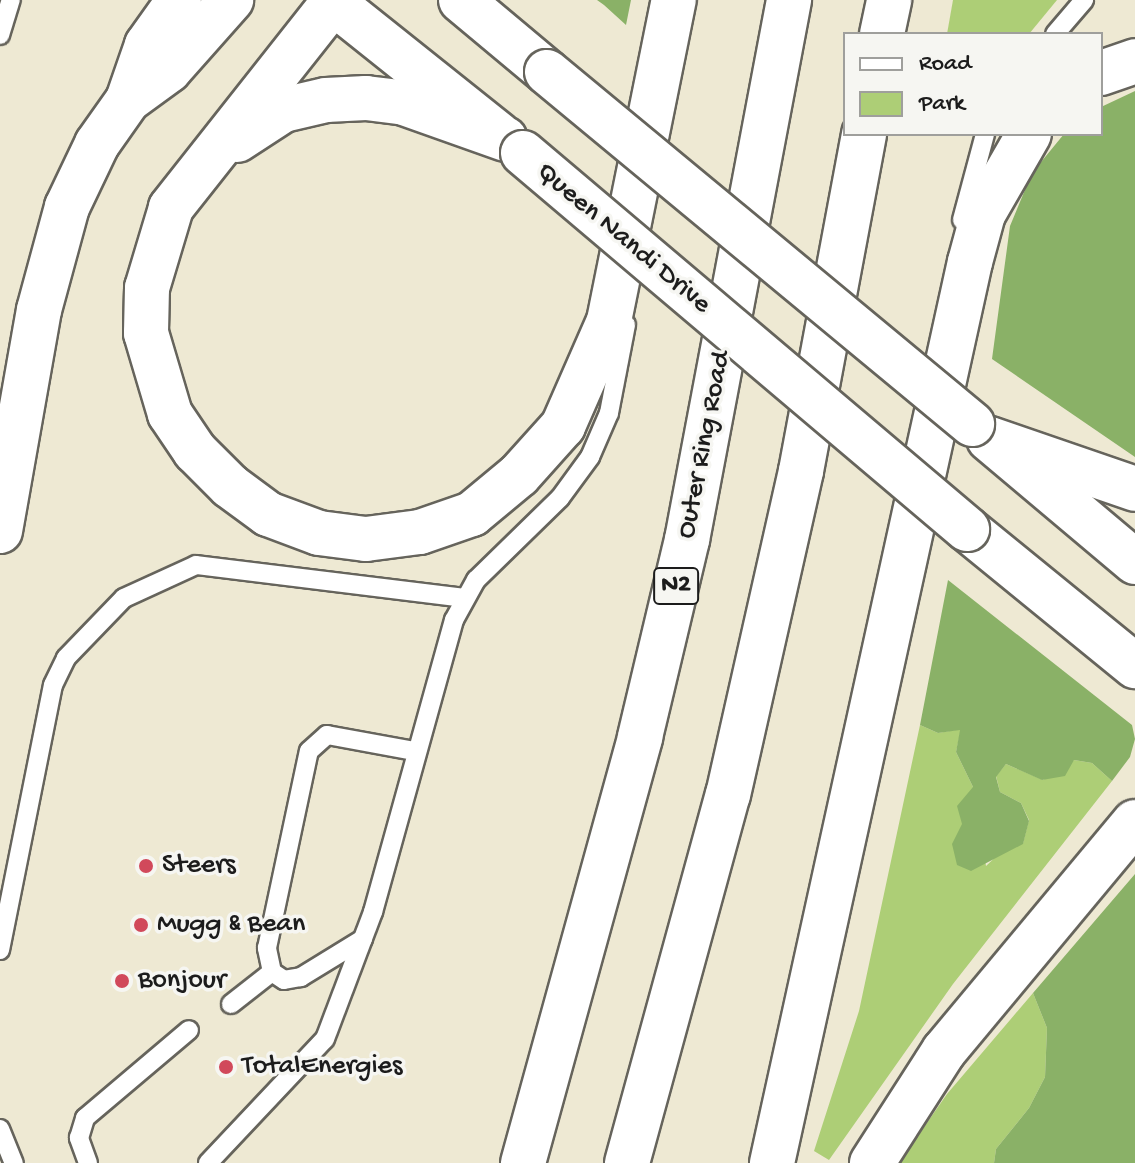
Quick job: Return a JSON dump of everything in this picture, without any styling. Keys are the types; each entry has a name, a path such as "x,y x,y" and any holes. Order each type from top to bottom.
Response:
{"main road":[{"path":"0,531 39,310 67,207 97,144 128,100 147,45 179,0"},
{"path":"128,100 169,70 231,0"},
{"path":"461,0 1135,562"},
{"path":"333,1 171,208 147,288 146,333 170,414 203,460 268,514 319,533 366,539 446,523 472,514 519,475 563,426 589,375 609,321 674,0"},
{"name":"Outer Ring Road","path":"523,1163 640,737 687,540 789,0"},
{"path":"882,32 889,0"},
{"name":"Queen Nandi Drive","path":"333,1 514,146 967,529 1135,666"},
{"path":"1103,72 1135,61"},
{"path":"206,160 283,110 326,100 404,103 514,146"},
{"path":"627,1163 732,779 801,471 864,136"},
{"path":"772,1163 941,388 983,214 1028,136"},
{"path":"981,432 1135,489"},
{"path":"872,1163 944,1051 1135,822"}],"lane":[{"path":"0,35 11,0"},
{"path":"208,1163 325,1039 363,939 414,751 464,598 560,498 600,438 662,143 683,0"},
{"path":"1057,32 1084,0"},
{"path":"941,388 955,253 984,136"},
{"path":"0,950 53,685 66,658 124,598 196,565 464,598"},
{"path":"363,939 301,977 284,980 272,972 267,948 313,743 322,736 336,735 414,751"},
{"path":"231,1004 272,972"},
{"path":"88,1163 79,1138 85,1118 189,1030"},
{"path":"0,1129 14,1163"}],"green space":[{"path":"597,0 631,0 626,25 604,5"},
{"path":"953,0 1057,0 1031,32 947,32"},
{"path":"1135,91 1135,457 992,359 1010,226 1032,173 1062,136 1103,136 1103,106"},
{"path":"948,580 1132,725 1135,739 1130,757 1112,781 1092,763 1074,760 1065,776 1042,780 1006,764 996,777 1000,792 1021,803 1029,821 1023,844 971,871 957,865 952,844 962,824 957,806 973,787 956,752 960,730 938,733 920,725"},
{"path":"920,725 938,733 961,729 956,752 973,787 986,866 1002,851 1023,843 1029,820 1021,803 1000,792 996,776 1006,764 1043,780 1074,760 1092,763 1112,781 953,984 829,1160 814,1151 859,1011"},
{"path":"1135,874 1135,1163 994,1163 996,1149 1029,1108 1045,1077 1047,1028 1033,993"},
{"path":"1033,993 1047,1028 1045,1077 1029,1108 996,1149 994,1163 899,1163 947,1094"}],"place":[{"name":"Steers","path":"146,866"},
{"name":"Mugg & Bean","path":"141,925"},
{"name":"Bonjour","path":"122,981"},
{"name":"TotalEnergies","path":"226,1067"}]}
